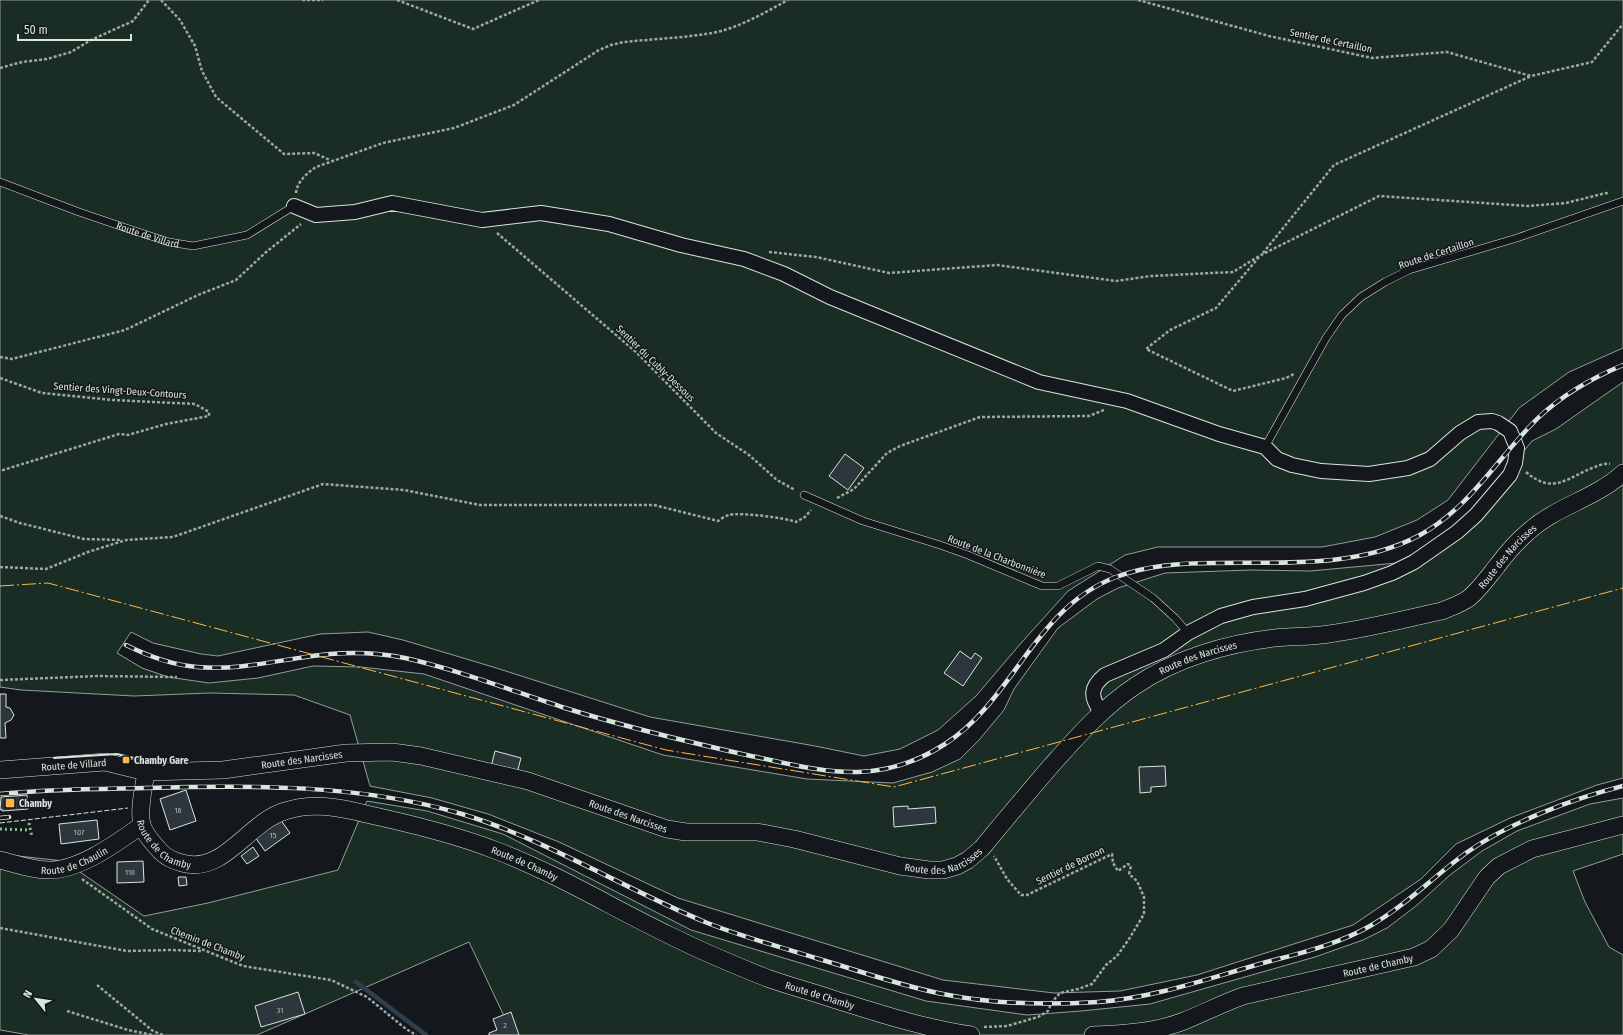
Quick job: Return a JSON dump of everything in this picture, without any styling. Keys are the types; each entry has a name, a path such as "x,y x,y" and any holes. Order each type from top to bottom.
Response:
{"street":[{"path":"294,206 316,215 355,212 392,203 482,220 541,213 609,224 681,245 744,259 784,274 830,297 1039,382 1128,401 1219,434 1265,447 1277,459 1292,465 1321,471 1344,474 1383,473 1408,468 1430,459 1469,426 1478,422 1498,423 1510,431 1517,448 1516,463 1510,475 1476,515 1457,532 1414,562 1392,573 1364,583 1306,599 1236,610 1222,616 1188,634 1164,650 1105,675 1095,685 1093,691 1093,700 1101,712"},
{"name":"Route des Narcisses","path":"146,772 223,770 346,753 392,752 421,756 528,780 667,829 686,832 757,832 794,839 900,866 929,870 943,870 957,866 968,860 982,848 1079,734 1101,712 1136,685 1173,666 1214,650 1240,643 1275,638 1310,637 1331,634 1442,611 1457,605 1469,598 1480,587 1505,555 1527,532 1542,520 1596,493 1618,469"},
{"name":"Route de Villard","path":"0,770 105,762 146,772"},
{"name":"Route de Chamby","path":"146,772 142,799 142,825 150,840 166,856 177,862 188,865 201,865 215,860 232,849 261,822 271,816 295,808 320,806 342,808 398,821 500,852 549,874 671,936 768,978 902,1021 977,1031"},
{"name":"Route de Chaulin","path":"0,860 28,868 49,870 73,866 120,840 142,825"},
{"name":"Route de Chamby","path":"1093,1035 1121,1034 1164,1027 1183,1021 1224,1002 1244,996 1414,957 1431,949 1451,930 1487,877 1499,866 1532,849 1623,826"}],"lane":[{"name":"Route de Villard","path":"0,182 79,212 168,242 194,246 247,235 294,206"},
{"name":"Route de Certaillon","path":"1265,447 1310,364 1342,315 1361,297 1385,282 1409,270 1517,238 1623,201"},
{"name":"Route de la Charbonnière","path":"804,495 863,521 940,544 1042,586 1058,586 1098,566 1110,569 1153,598 1175,618 1188,634"}],"path":[{"path":"0,68 22,62 47,59 71,52 91,40 134,21 149,0"},
{"path":"161,0 180,20 195,46 202,71 216,97 284,154 314,153 331,160"},
{"path":"302,0 323,0"},
{"path":"397,0 472,29 539,0"},
{"path":"0,357 12,359 125,330 198,295 236,280 265,253 304,222 294,206 296,189 306,173 316,166 383,144 454,128 514,105 599,50 611,45 624,42 713,33 736,26 788,0"},
{"name":"Sentier de Certaillon","path":"1138,0 1269,36 1372,58 1447,52 1531,76 1551,73 1592,62 1623,24"},
{"path":"1310,364 1286,378 1233,391 1146,349 1170,330 1216,308 1334,165 1531,76"},
{"path":"744,259 764,251 816,257 889,273 997,265 1116,281 1151,276 1233,272 1261,254 1379,196 1528,206 1566,203 1606,193 1612,194"},
{"name":"Sentier du Cubly-Dessous","path":"482,220 637,353 716,433 749,454 778,480 804,495"},
{"name":"Sentier des Vingt-Deux-Contours","path":"0,378 42,392 113,400 195,404 209,412 209,416 166,424 128,435 119,434 0,471"},
{"path":"827,506 843,493 854,488 887,453 900,446 980,417 1089,416 1128,401"},
{"path":"1516,463 1532,477 1543,483 1556,485 1582,472 1608,463 1618,469"},
{"path":"0,516 84,539 126,540 173,537 323,484 404,490 480,505 654,504 718,520 729,514 756,515 765,517 773,516 796,522 805,518 817,501"},
{"path":"0,567 46,569 88,552 126,540"},
{"path":"0,680 98,676 177,678"},
{"name":"Sentier de Bornon","path":"977,1031 1007,1026 1038,1017 1048,1011 1052,1002 1060,993 1092,984 1106,965 1117,956 1144,914 1144,897 1137,881 1129,874 1131,866 1128,864 1118,871 1113,863 1112,854 1027,895 1021,895 1007,879 993,855"},
{"name":"Chemin de Chamby","path":"73,866 79,877 152,929 243,966 331,980 367,997 416,1035"},
{"path":"0,928 127,951 204,951"},
{"path":"97,985 153,1031 163,1035"},
{"path":"67,1011 128,1030 153,1035"}],"green space":[{"path":"0,0 1623,0 1623,348 1569,372 1519,408 1448,500 1417,520 1375,537 1322,547 1158,547 1125,555 1068,591 976,696 938,730 900,749 864,756 650,717 493,667 403,640 368,632 320,634 218,656 201,654 153,643 131,632 117,653 142,668 168,677 209,683 258,678 313,666 361,667 424,674 663,755 807,779 893,783 932,772 960,759 979,740 1004,710 1014,689 1058,628 1097,599 1118,588 1165,573 1251,570 1310,571 1397,563 1424,552 1474,511 1532,441 1556,429 1623,382 1623,778 1597,785 1510,818 1456,844 1421,879 1353,925 1197,975 1120,991 1054,993 943,980 678,898 559,842 488,814 432,798 370,786 350,715 294,695 210,693 134,696 21,690 0,687"},
{"path":"1623,798 1623,854 1573,871 1585,902 1609,947 1623,955 1623,1035 513,1035 469,942 257,1035 29,1035 0,1030 0,854 64,861 144,916 208,903 338,870 367,801 427,811 503,834 691,930 926,1001 1027,1015 1150,1004 1315,957 1363,940 1387,928 1416,906 1450,875 1482,851 1517,831 1590,804"}],"building":[{"path":"845,454 864,468 848,490 829,476"},
{"path":"960,651 971,659 975,653 982,658 963,686 944,673"},
{"path":"0,694 6,694 6,707 10,708 14,715 11,720 5,723 6,738 0,738"},
{"path":"495,751 521,758 517,773 491,767"},
{"path":"1165,766 1166,786 1151,787 1151,792 1140,793 1139,767"},
{"path":"186,790 196,821 170,830 160,799"},
{"path":"27,795 28,809 0,810 1,797"},
{"path":"908,806 908,809 935,807 936,823 894,827 893,807"},
{"path":"280,819 290,833 265,851 255,837"},
{"path":"97,820 99,839 61,844 59,824"},
{"path":"253,847 259,856 247,864 241,856"},
{"path":"143,861 144,882 117,883 117,862"},
{"path":"178,877 186,877 187,885 179,886"},
{"path":"298,992 305,1014 261,1027 255,1006"},
{"path":"511,1012 519,1035 489,1035 489,1033 497,1030 493,1019"}],"waterway":[{"path":"356,982 426,1035"}],"railway":[{"path":"126,645 169,662 188,666 214,668 247,666 339,653 368,653 396,656 445,668 588,715 704,745 777,762 831,771 858,772 881,770 914,760 935,750 969,725 989,704 1044,632 1064,610 1088,591 1116,577 1153,567 1190,564 1320,561 1372,553 1396,546 1420,535 1438,524 1454,510 1483,481 1538,418 1557,401 1589,381 1623,365"},
{"path":"0,794 91,789 265,787 345,792 423,804 462,814 524,837 675,909 705,922 762,942 927,991 1000,1002 1060,1003 1098,1002 1138,997 1300,953 1343,939 1370,926 1395,910 1466,853 1501,832 1562,805 1623,786"},
{"path":"0,818 9,817"}],"hedge":[{"path":"29,823 32,837"},
{"path":"0,829 30,830"}],"fence":[{"path":"0,823 128,808"}],"wall":[{"path":"54,758 117,754 142,760 158,760"}],"power":[{"path":"0,586 48,583 666,750 894,787 1623,588"}],"place":[{"name":"Chamby Gare","path":"126,760"},
{"name":"Chamby","path":"10,803"}]}
